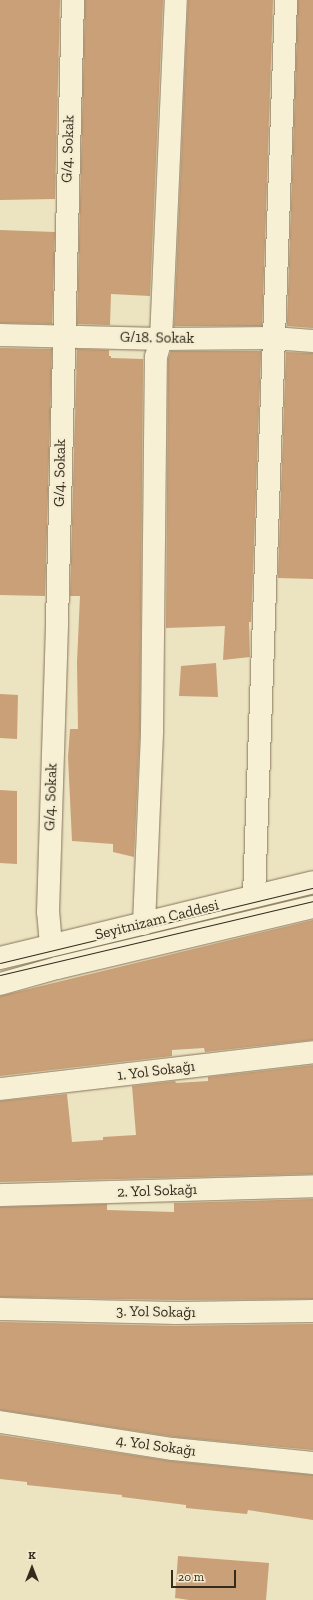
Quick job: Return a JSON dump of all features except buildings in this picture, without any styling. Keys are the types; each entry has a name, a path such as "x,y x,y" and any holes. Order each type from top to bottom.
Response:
{"street":[{"name":"G/4. Sokak","path":"51,945 48,912 57,622 72,0"},
{"path":"144,924 152,730 156,357 161,339 176,0"},
{"path":"254,896 286,0"},
{"name":"G/18. Sokak","path":"0,336 161,339 273,338 313,341"},
{"name":"Seyitnizam Caddesi","path":"0,958 313,882"},
{"name":"Seyitnizam Caddesi","path":"0,984 57,968 313,907"},
{"name":"1. Yol Sokağı","path":"0,1089 313,1052"},
{"name":"2. Yol Sokağı","path":"0,1195 313,1186"},
{"name":"3. Yol Sokağı","path":"0,1309 176,1313 313,1311"},
{"name":"4. Yol Sokağı","path":"0,1422 173,1449 313,1463"}],"tram line":[{"path":"0,963 313,888"},
{"path":"0,975 313,901"}]}
